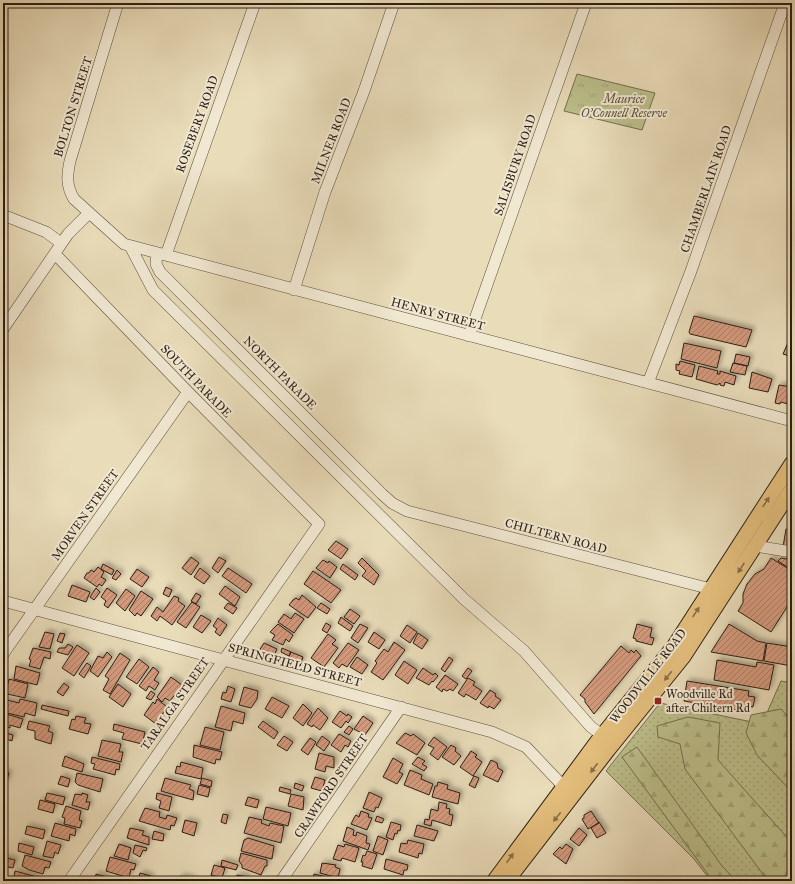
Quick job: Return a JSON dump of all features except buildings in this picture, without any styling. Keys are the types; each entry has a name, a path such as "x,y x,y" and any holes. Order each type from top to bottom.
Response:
{"main road":[{"name":"WOODVILLE ROAD","path":"507,881 581,786 602,743 674,646 792,463"},
{"name":"WOODVILLE ROAD","path":"494,881 573,774 684,656 792,488"}],"street":[{"name":"BOLTON STREET","path":"89,213 74,199 69,190 68,172 118,3"},
{"name":"ROSEBERY ROAD","path":"161,254 255,3"},
{"name":"MILNER ROAD","path":"294,290 325,192 364,91 394,3"},
{"name":"SALISBURY ROAD","path":"470,336 586,3"},
{"name":"CHAMBERLAIN ROAD","path":"648,383 694,264 785,3"},
{"path":"3,329 64,239 89,213"},
{"name":"HENRY STREET","path":"89,213 117,240 130,246 792,421"},
{"path":"3,215 64,239"},
{"path":"130,246 153,290 464,599 524,651 591,727 602,743"},
{"name":"SOUTH PARADE","path":"55,254 318,524"},
{"name":"NORTH PARADE","path":"161,254 156,264 160,272 382,494 397,506"},
{"name":"MORVEN STREET","path":"3,654 188,392"},
{"name":"CHILTERN ROAD","path":"397,506 407,511 711,589"},
{"name":"TARALGA STREET","path":"69,881 318,524"},
{"path":"755,546 792,552"},
{"name":"SPRINGFIELD STREET","path":"3,601 478,727 515,741 526,747 536,755 563,786"},
{"name":"CRAWFORD STREET","path":"281,881 401,707"}],"green space":[{"name":"Maurice O'Connell Reserve","path":"577,74 655,93 642,130 564,111"},
{"path":"781,681 792,683 792,881 711,881 694,859 606,771 660,703 762,724"},
{"path":"781,709 792,721 792,792 757,755 746,733 751,715"},
{"path":"688,717 720,723 718,760 792,843 792,881 768,881 685,769 680,744 658,737 657,726"},
{"path":"637,747 722,866 736,881 713,881 622,757"}],"place":[{"name":"Woodville Rd after Chiltern Rd","path":"658,701"}]}
